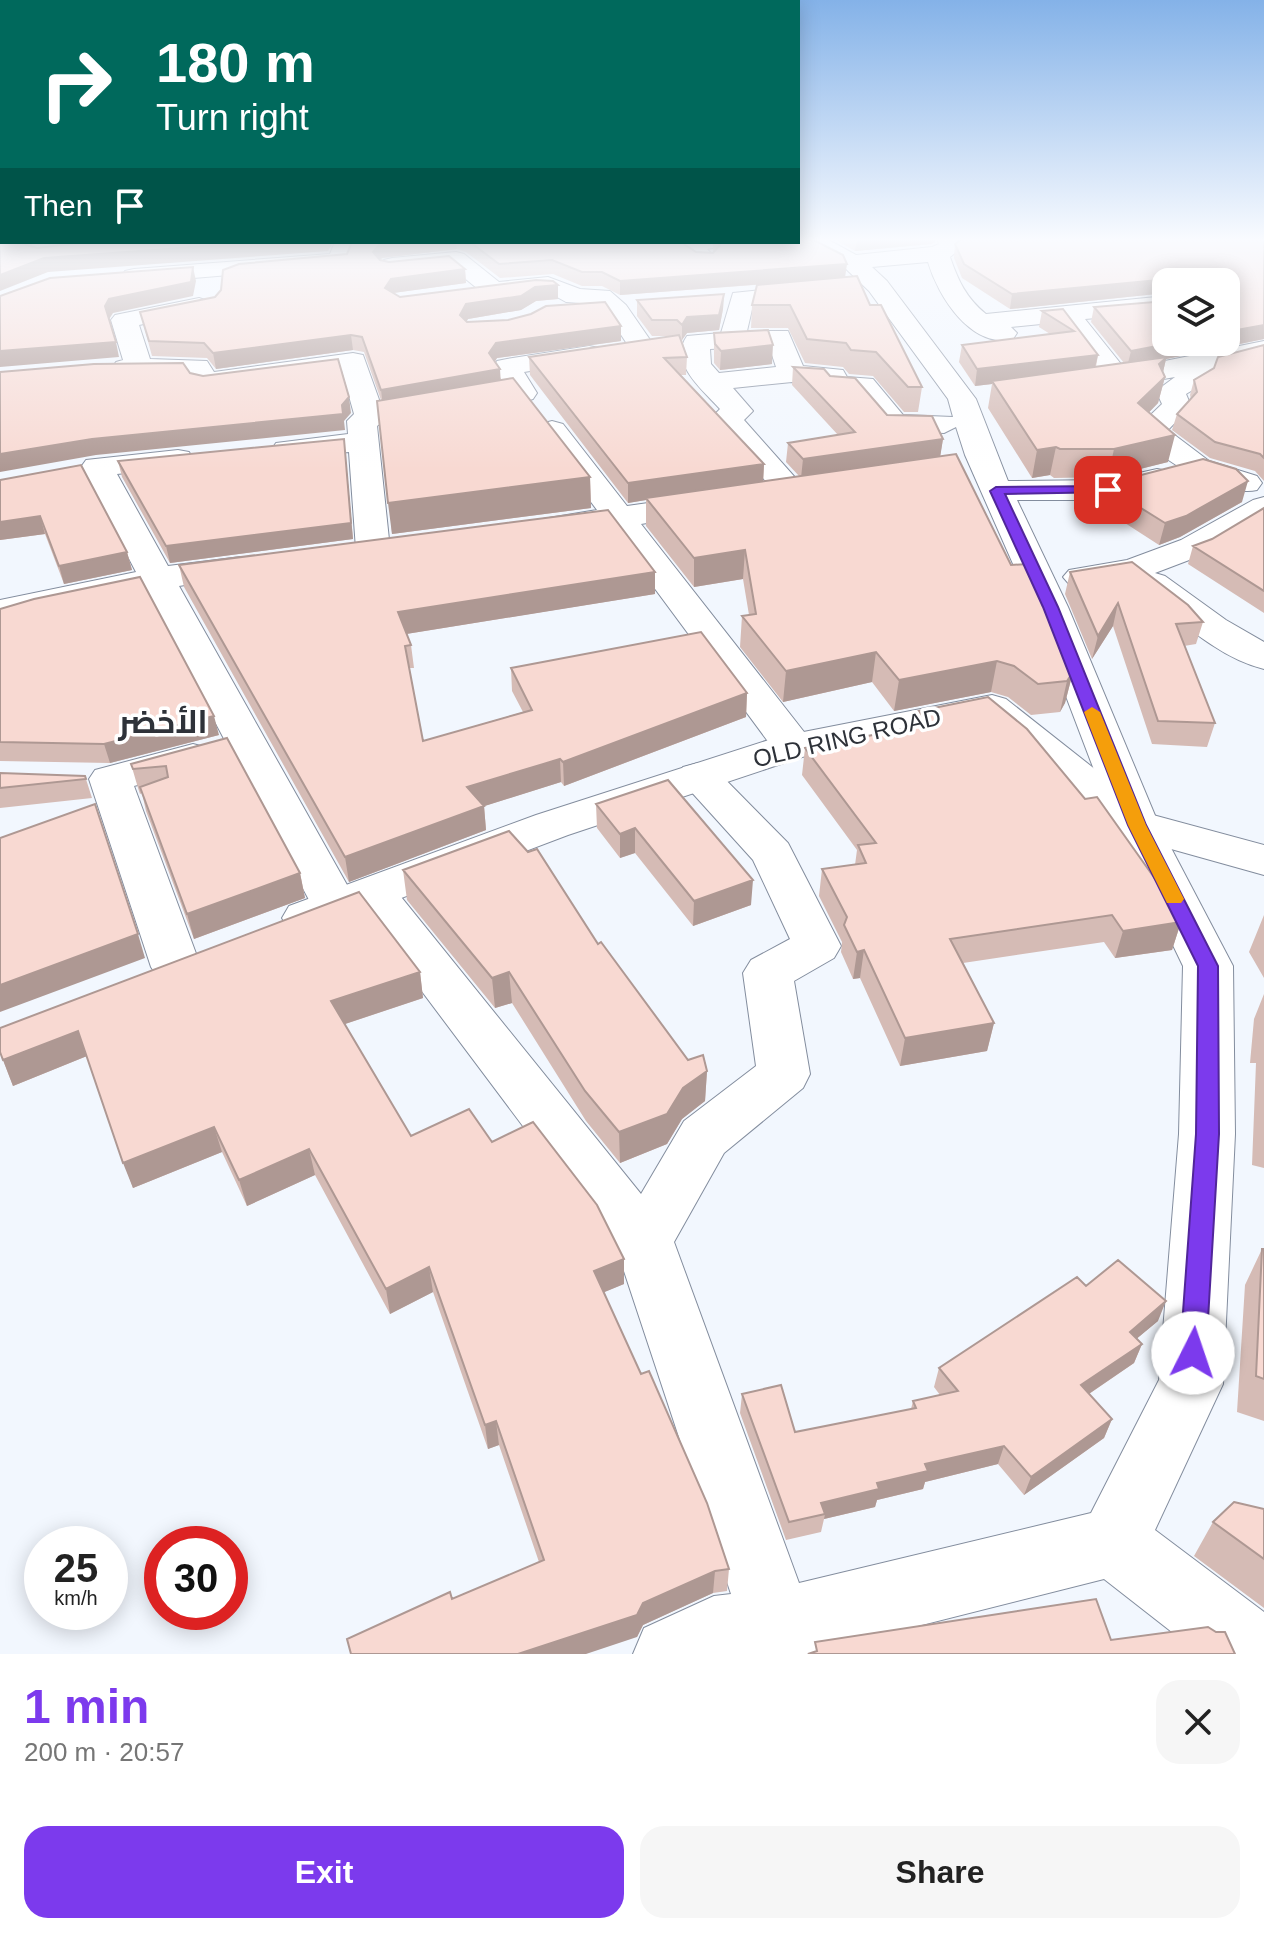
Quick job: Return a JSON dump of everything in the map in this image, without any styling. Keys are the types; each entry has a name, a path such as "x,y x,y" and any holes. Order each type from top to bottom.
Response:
{"street":[{"path":"139,367 124,320 149,315"},
{"path":"619,315 642,347"},
{"path":"732,340 738,315"},
{"path":"670,1654 714,1632 778,1625 1113,1542 1191,1384 1207,1134 1208,966 1137,825 1040,585 977,440 893,315"},
{"path":"971,315 1023,340"},
{"path":"980,322 1046,315"},
{"path":"1069,315 1118,379"},
{"path":"792,374 779,337 642,347 507,367 508,396 621,517 793,746"},
{"path":"526,529 776,495 726,418 738,411 697,366 696,342"},
{"path":"1085,384 1264,349"},
{"path":"98,368 197,367 206,381 353,361 378,425 372,549"},
{"path":"1040,585 1134,569 1193,547 1264,504 1242,480 1198,468 1150,430 1177,406 1170,391 1198,375 1186,366"},
{"path":"712,382 792,374 833,376 839,385 863,385 895,424 977,440 1108,490 1198,468"},
{"path":"254,452 378,425"},
{"path":"207,456 83,469 156,578 247,743 354,900 644,1241 778,1625"},
{"path":"0,611 156,578 265,563"},
{"path":"1134,569 1213,628 1261,670"},
{"path":"1187,648 1261,670"},
{"name":"OLD RING ROAD","path":"263,934 552,825 793,746 992,707 1137,825 1264,860"},
{"path":"220,951 156,975 94,779 247,743"},
{"path":"644,1241 704,1137 784,1074 768,973 817,946 772,853 698,776"},
{"path":"1113,1542 1259,1654"}],"building":[{"path":"0,315 108,315 116,342 0,351"},
{"path":"141,315 460,315 467,322 508,320 526,315 614,315 621,326 496,343 489,353 500,369 381,390 362,337 351,335 213,353 204,343 149,341"},
{"path":"648,315 716,315 687,317 682,325 677,320 652,320"},
{"path":"795,315 886,315 922,387 908,387 876,352 851,350 846,343 807,339"},
{"path":"1049,315 1068,315 1098,355 977,369 962,345 1074,331"},
{"path":"1101,315 1152,315 1152,347 1131,351"},
{"path":"1240,315 1264,315 1264,325 1240,329"},
{"path":"768,330 773,345 721,351 715,344 714,333"},
{"path":"679,335 687,357 664,358 764,464 628,483 529,357"},
{"path":"1264,345 1264,458 1260,454 1215,442 1177,414 1197,392 1194,380 1214,368 1218,357 1240,356 1240,351"},
{"path":"1167,357 1159,364 1165,377 1138,403 1175,435 1114,449 1056,447 1037,450 992,381"},
{"path":"338,359 349,397 342,405 343,414 92,439 0,454 0,372 94,364 183,363 190,373 203,376"},
{"path":"793,367 824,369 830,376 855,378 887,415 932,416 943,439 803,459 788,443 855,432"},
{"path":"513,378 590,477 388,503 377,401"},
{"path":"344,439 351,523 166,546 118,461"},
{"path":"956,454 1011,565 1028,564 1073,672 1067,681 1038,684 1014,666 997,661 899,680 876,652 786,671 742,616 756,614 745,550 694,558 646,498"},
{"path":"1203,459 1236,469 1248,481 1186,516 1165,523 1099,482 1114,482"},
{"path":"81,465 127,552 59,566 40,516 0,522 0,480"},
{"path":"1264,508 1264,591 1193,546 1212,539"},
{"path":"608,510 655,572 398,612 411,645 405,646 423,741 532,710 511,668 701,632 747,693 563,762 560,759 467,787 484,806 345,857 179,565"},
{"path":"1132,562 1188,605 1203,622 1176,624 1215,723 1158,721 1118,603 1098,636 1070,572"},
{"path":"140,577 214,716 104,744 0,742 0,609"},
{"path":"988,697 1027,729 1085,799 1097,797 1170,900 1181,922 1123,931 1112,915 950,939 994,1023 905,1038 864,950 857,952 844,925 847,917 822,869 866,863 858,845 876,843 805,748 930,724 919,711"},
{"path":"227,738 300,873 187,914 140,787 168,777 166,766 133,769 131,764"},
{"path":"0,773 85,776 86,779 0,788"},
{"path":"668,780 753,880 694,901 635,828 620,834 596,804"},
{"path":"95,804 138,934 0,985 0,838"},
{"path":"509,831 528,852 537,849 598,944 601,942 688,1060 703,1055 707,1071 683,1088 667,1114 619,1132 585,1091 509,972 492,978 403,870"},
{"path":"359,892 420,972 331,1001 411,1136 469,1109 492,1142 533,1122 597,1205 624,1259 594,1271 641,1374 649,1371 707,1503 729,1569 715,1571 643,1603 637,1615 518,1654 351,1654 347,1639 450,1592 452,1599 544,1560 496,1421 485,1425 429,1267 386,1289 309,1149 239,1180 214,1127 123,1163 78,1031 3,1060 0,1052 0,1028"},
{"path":"1264,1249 1264,1379 1256,1376"},
{"path":"1118,1260 1166,1301 1130,1332 1142,1344 1081,1385 1112,1419 1031,1477 1004,1446 925,1464 928,1471 877,1483 879,1489 821,1503 825,1514 789,1522 742,1394 781,1385 795,1432 916,1408 913,1401 958,1391 939,1368 1077,1277 1086,1286"},
{"path":"1234,1502 1264,1509 1264,1559 1213,1522"},
{"path":"1096,1599 1111,1640 1208,1627 1216,1632 1225,1632 1235,1654 808,1654 817,1651 815,1642"}],"slow traffic":[{"path":"1092,712 1137,825 1174,899"}],"district":[{"name":"الأخضر","path":"163,722"}],"route":[{"path":"1108,490 996,491 1050,607 1137,825 1208,966 1207,1134 1193,1353"}]}
